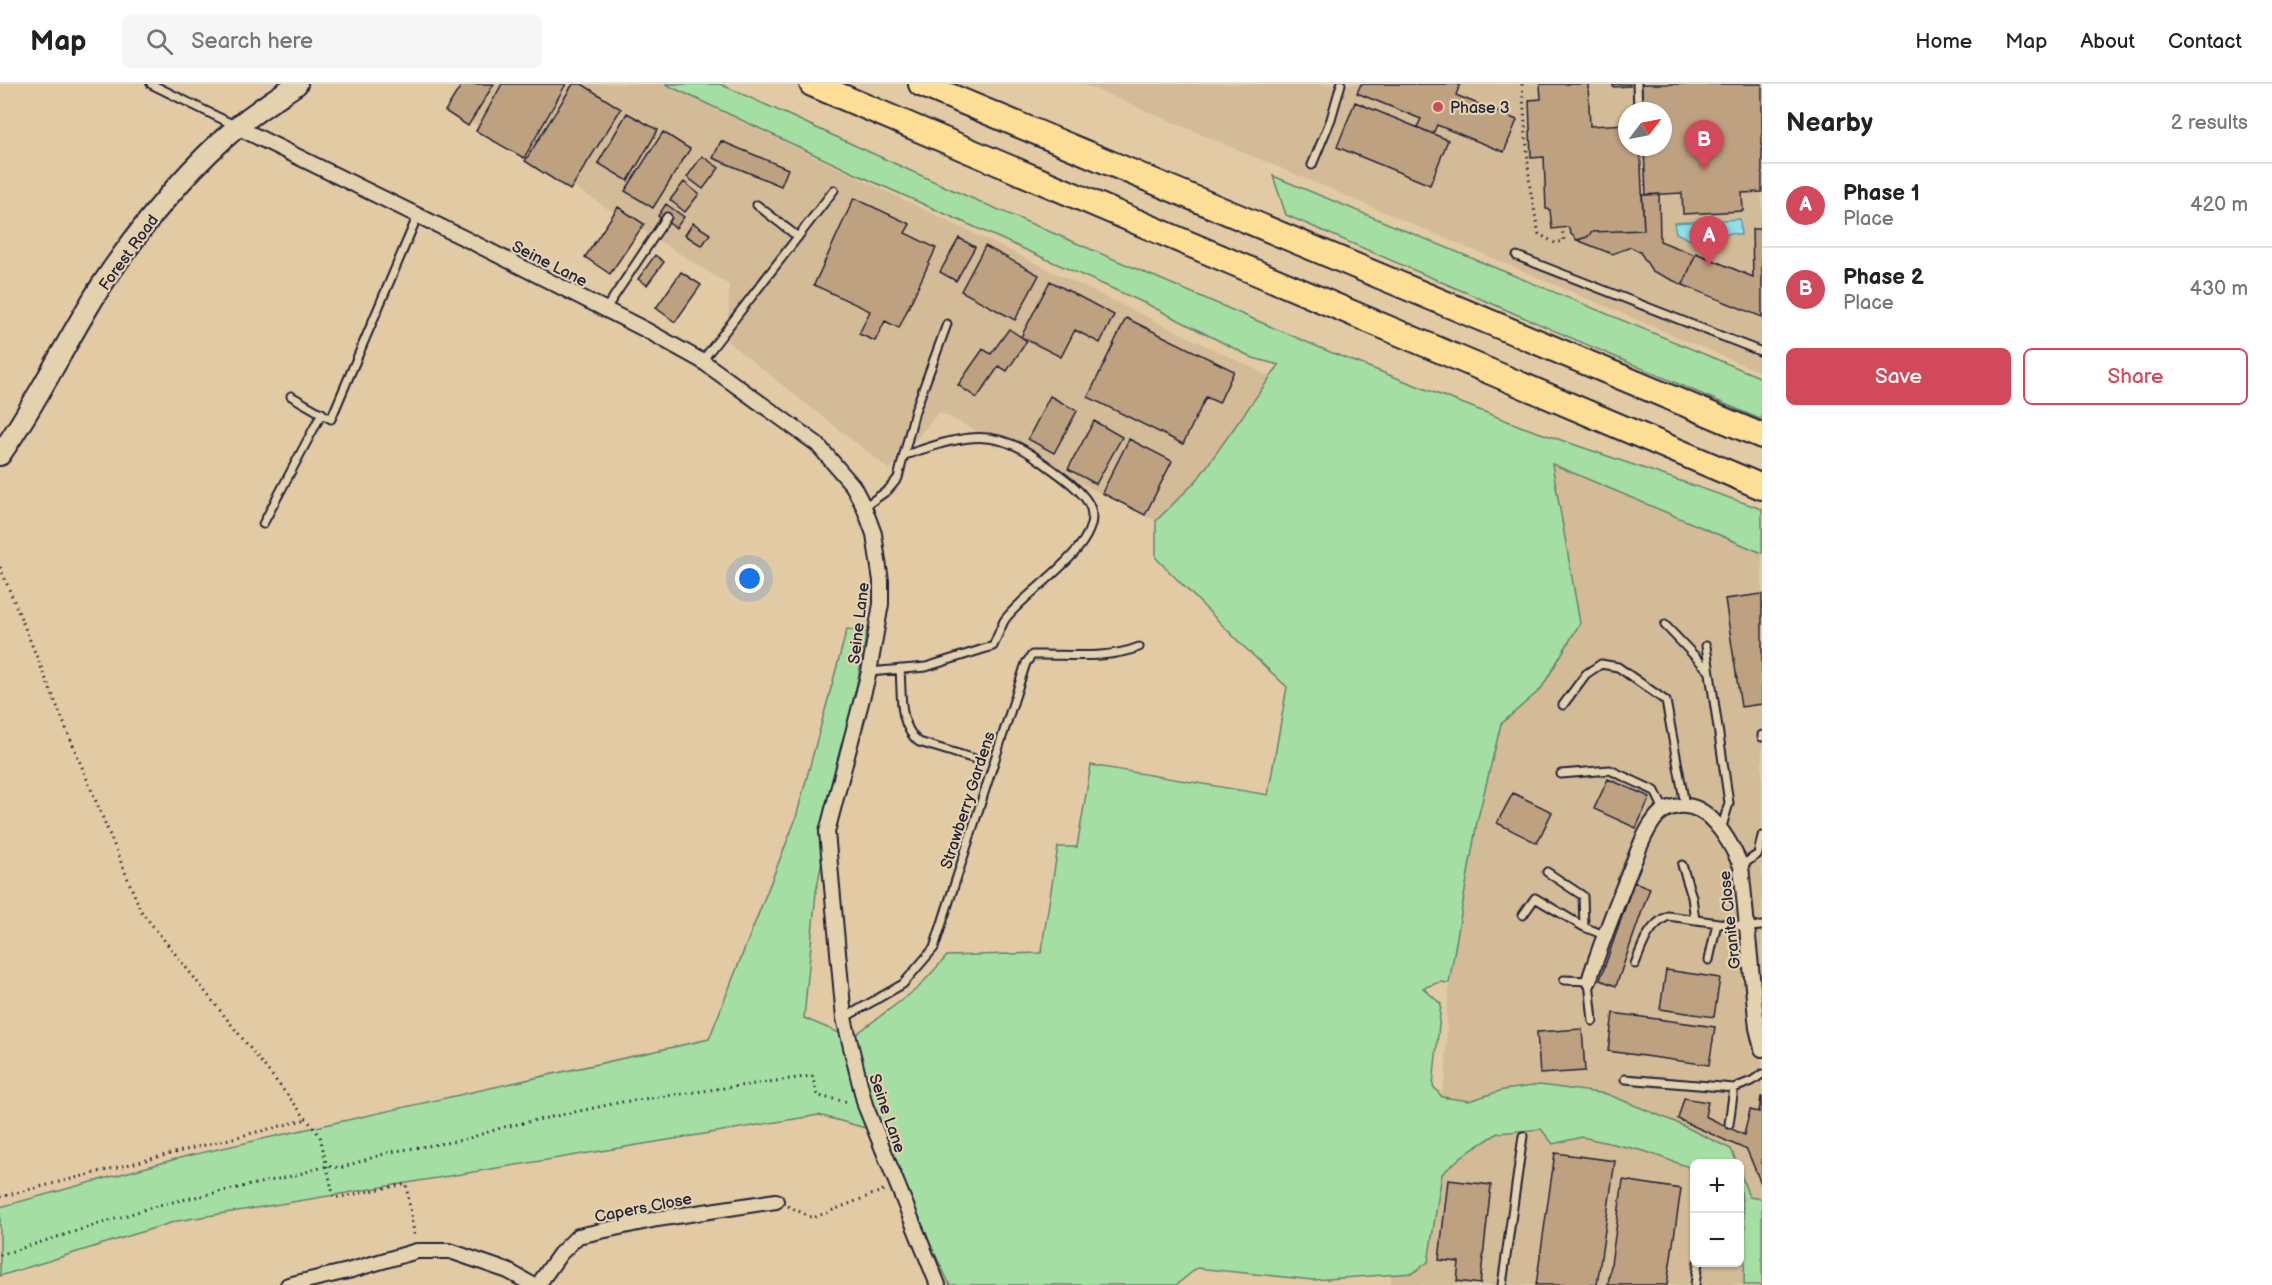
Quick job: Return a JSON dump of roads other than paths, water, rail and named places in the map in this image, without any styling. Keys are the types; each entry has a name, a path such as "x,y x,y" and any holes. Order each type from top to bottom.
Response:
{"highway":[{"path":"812,84 1762,487"},
{"path":"921,84 1762,436"}],"street":[{"name":"Forest Road","path":"0,455 101,288 144,226 182,181 237,127 297,84"},
{"name":"Seine Lane","path":"237,127 418,215 702,361 817,444 853,486 874,534 881,581 881,604 869,672 827,832 844,1018 863,1100 938,1285"},
{"name":"Granite Close","path":"1685,805 1696,808 1714,823 1731,844 1741,866 1756,1028 1762,1049"},
{"path":"1588,981 1642,842 1655,818 1664,810 1685,805"},
{"name":"Capers Close","path":"538,1285 578,1236 657,1219 776,1201"},
{"path":"288,1285 349,1278 417,1251 450,1251 508,1271 533,1285"}],"lane":[{"path":"151,84 237,127"},
{"path":"1312,165 1331,119 1341,84"},
{"path":"1636,84 1637,102"},
{"path":"702,361 834,190"},
{"path":"757,205 798,237"},
{"path":"291,396 331,419 418,215"},
{"path":"605,310 667,217"},
{"path":"1517,256 1762,352"},
{"path":"864,507 894,484 902,469 915,411 947,324"},
{"path":"263,524 322,413"},
{"path":"869,672 926,667 993,646 1005,620 1066,562 1086,537 1092,519 1090,507 1074,487 1039,459 1001,439 968,437 905,455"},
{"path":"1665,625 1709,671"},
{"path":"1706,646 1729,803 1720,831"},
{"name":"Strawberry Gardens","path":"844,1018 903,984 934,948 1026,663 1032,655 1106,655 1139,647"},
{"path":"1563,705 1586,674 1600,664 1618,667 1666,700 1685,805"},
{"path":"900,669 903,709 906,727 911,736 919,742 975,759"},
{"path":"1561,774 1610,770 1655,791 1664,810"},
{"path":"1741,866 1758,854 1762,836"},
{"path":"1682,865 1692,897 1695,920"},
{"path":"1547,872 1583,896 1584,927"},
{"path":"1523,915 1535,898 1584,927 1604,935"},
{"path":"1635,964 1648,932 1668,916 1747,927 1762,926"},
{"path":"1709,960 1717,923"},
{"path":"1564,980 1588,981 1593,1021"},
{"path":"1625,1079 1734,1088 1762,1074"},
{"path":"1729,1124 1734,1088"},
{"path":"1502,1285 1523,1136"},
{"path":"1695,1285 1697,1267"}],"water":[{"path":"1740,219 1741,235 1730,233 1720,238 1717,244 1701,239 1690,240 1676,233 1674,223"}],"place":[{"name":"Phase 3","path":"1438,107"},
{"name":"Phase 2","path":"1704,170"},
{"name":"Phase 1","path":"1709,266"}]}
